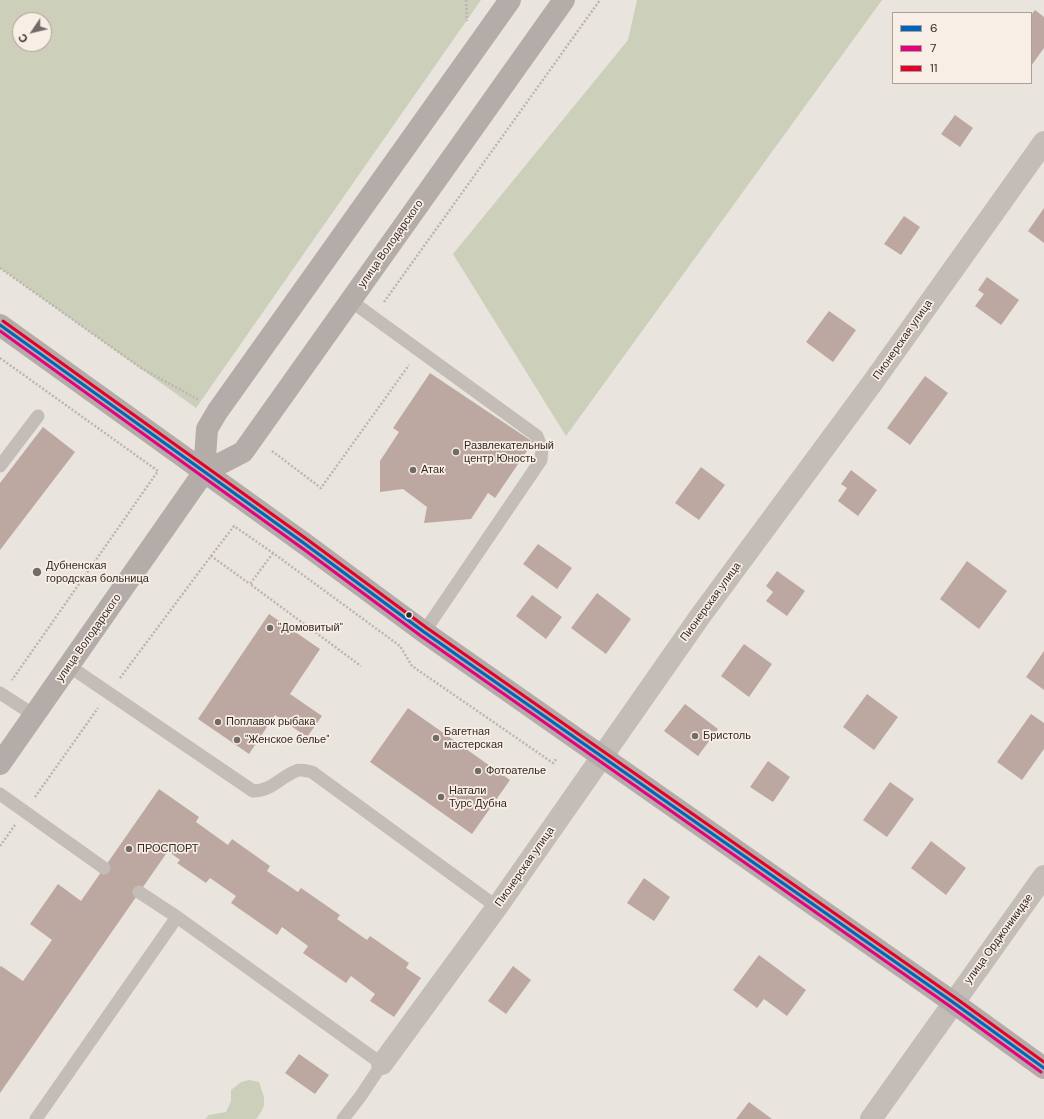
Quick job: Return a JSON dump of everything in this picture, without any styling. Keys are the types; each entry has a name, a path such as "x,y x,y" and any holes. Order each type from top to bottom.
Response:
{"main road":[{"path":"204,472 207,428 210,423 510,0"},
{"name":"улица Володарского","path":"0,764 204,472 242,452 564,0"},
{"path":"0,326 424,632 954,1002 1044,1068"}],"street":[{"name":"Пионерская улица","path":"382,1064 497,907 701,615 873,382 1044,142"},
{"name":"улица Орджоникидзе","path":"871,1119 1044,876"}],"lane":[{"path":"351,301 537,436 542,449 541,460 424,632"},
{"path":"0,466 38,416"},
{"path":"69,666 253,790 261,791 297,770 312,772 497,907"},
{"path":"1,694 34,716"},
{"path":"0,794 104,868"},
{"path":"139,892 177,917 382,1064 343,1119"},
{"path":"36,1119 177,917"}],"path":[{"path":"466,0 467,26"},
{"path":"373,317 600,0"},
{"path":"0,268 141,368 203,402"},
{"path":"272,451 321,488 420,350"},
{"path":"0,358 158,472 1,694"},
{"path":"211,556 234,526 400,646 412,666 552,763 557,758"},
{"path":"273,553 250,584 361,666"}],"green space":[{"path":"0,0 481,0 196,408 0,268"},
{"path":"637,0 882,0 566,436 453,254 628,40"},
{"path":"249,1080 259,1082 264,1097 264,1106 256,1119 205,1119 209,1115 226,1112 231,1101 231,1090 241,1082"}],"building":[{"path":"1035,10 1044,17 1044,48 1032,65 1032,14"},
{"path":"955,115 973,128 960,147 941,134"},
{"path":"1044,208 1044,243 1028,231"},
{"path":"904,216 920,227 901,255 884,244"},
{"path":"987,277 1019,300 1001,325 975,306 984,294 978,290"},
{"path":"829,311 856,330 833,362 806,342"},
{"name":"Развлекательный центр Юность","path":"430,373 533,442 495,498 488,493 471,519 424,523 427,507 403,489 380,492 380,461 399,432 393,428"},
{"path":"925,376 948,393 910,445 887,428"},
{"path":"43,427 75,452 0,550 0,483"},
{"path":"701,467 725,485 699,520 675,503"},
{"path":"851,470 877,490 858,516 838,501 847,488 841,484"},
{"path":"538,544 572,568 557,589 523,564"},
{"path":"967,561 1007,591 979,629 940,599"},
{"path":"777,571 805,591 787,616 766,601 773,592 766,586"},
{"path":"597,593 631,619 606,654 571,628"},
{"path":"532,595 562,617 546,639 516,616"},
{"path":"269,614 320,649 290,694 322,716 307,737 275,715 249,754 198,719"},
{"path":"744,644 772,664 749,697 721,676"},
{"path":"1044,651 1044,690 1026,677"},
{"path":"867,694 898,717 874,750 843,727"},
{"path":"685,704 718,729 698,756 664,731"},
{"path":"408,708 510,780 472,834 370,762"},
{"path":"1031,714 1044,723 1044,749 1022,780 997,762"},
{"path":"768,761 790,777 773,802 750,787"},
{"path":"890,782 914,799 887,837 863,820"},
{"path":"159,789 199,817 196,822 228,845 232,839 270,866 267,871 298,892 301,888 340,915 337,919 367,940 370,936 409,963 406,968 421,978 394,1017 370,1001 375,994 351,976 346,983 303,953 308,946 282,927 277,935 231,903 236,896 210,878 206,883 177,863 180,860 168,851 0,1093 0,967 1,966 23,981 52,940 30,924 58,884 81,901"},
{"path":"931,841 966,868 946,895 911,868"},
{"path":"644,878 670,897 654,921 627,903"},
{"path":"759,955 806,990 787,1016 764,999 757,1008 733,990"},
{"path":"513,966 531,980 506,1014 488,1001"},
{"path":"299,1054 329,1075 315,1094 285,1073"},
{"path":"749,1102 772,1119 736,1119"}],"transit line":[{"name":"11","path":"3,321 308,540 427,628 957,999 1044,1062"},
{"name":"6","path":"0,325 305,544 424,632 954,1003 1044,1068"},
{"name":"7","path":"0,331 302,548 421,636 951,1007 1041,1072"}],"place":[{"name":"Развлекательный центр Юность","path":"456,452"},
{"name":"Атак","path":"413,470"},
{"name":"Дубненская городская больница","path":"37,572"},
{"name":"\"Домовитый\"","path":"270,628"},
{"name":"Поплавок рыбака","path":"218,722"},
{"name":"Бристоль","path":"695,736"},
{"name":"Багетная мастерская","path":"436,738"},
{"name":"\"Женское белье\"","path":"237,740"},
{"name":"Фотоателье","path":"478,771"},
{"name":"Натали Турс Дубна","path":"441,797"},
{"name":"ПРОСПОРТ","path":"129,849"}]}
